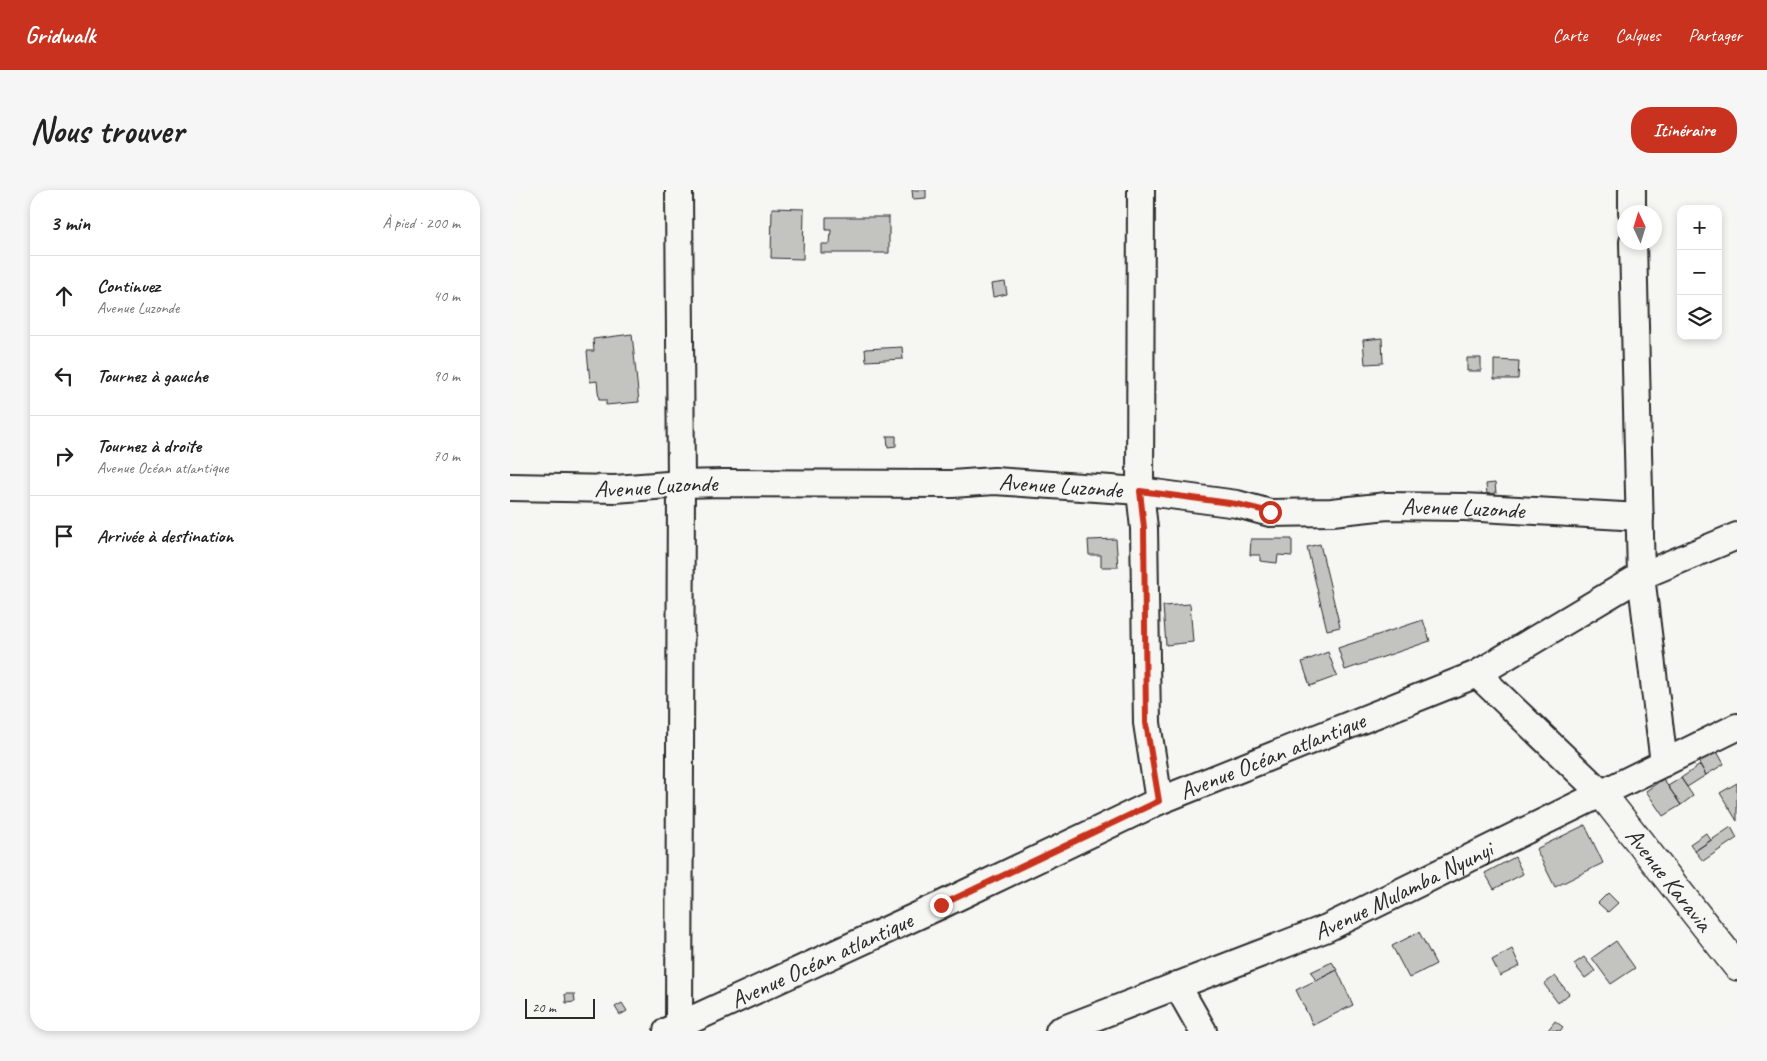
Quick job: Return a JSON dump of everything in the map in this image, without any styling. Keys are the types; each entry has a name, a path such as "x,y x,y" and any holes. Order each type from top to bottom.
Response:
{"street":[{"path":"673,1028 681,484 679,190"},
{"path":"1141,190 1140,491 1144,528 1146,723 1159,801"},
{"path":"1632,190 1632,205"},
{"path":"1633,250 1641,576 1664,762"},
{"name":"Avenue Luzonde","path":"510,487 615,488 681,484 952,484 994,482 1140,491 1237,504 1270,512 1332,512 1387,506 1464,507 1640,517"},
{"name":"Avenue Océan atlantique","path":"673,1028 932,909 1159,801 1477,674 1641,576 1737,536"},
{"path":"1477,674 1602,793"},
{"name":"Avenue Mulamba Nyunyi","path":"1059,1031 1327,928 1737,727"},
{"name":"Avenue Karavia","path":"1602,793 1737,966"},
{"path":"1177,985 1203,1031"}],"building":[{"path":"912,190 926,190 926,198 913,199"},
{"path":"772,208 804,209 803,259 771,258"},
{"path":"826,217 889,217 889,253 821,253 821,244 830,244 831,230 826,230"},
{"path":"1005,282 1007,294 993,297 991,284"},
{"path":"632,334 639,402 606,405 606,400 599,400 597,381 590,382 587,351 594,351 593,339"},
{"path":"1382,338 1383,363 1365,364 1363,340"},
{"path":"902,347 903,359 866,361 865,349"},
{"path":"1467,358 1481,358 1481,371 1467,371"},
{"path":"1494,360 1519,361 1518,379 1494,379"},
{"path":"887,436 896,436 896,446 888,447"},
{"path":"1495,483 1496,493 1487,494 1486,484"},
{"path":"1116,539 1118,567 1101,567 1101,555 1089,555 1088,540"},
{"path":"1251,539 1292,539 1292,556 1278,555 1277,563 1260,561 1260,555 1250,555"},
{"path":"1320,544 1340,627 1327,630 1307,547"},
{"path":"1190,604 1193,642 1166,645 1163,606"},
{"path":"1423,620 1430,641 1345,670 1338,648"},
{"path":"1328,652 1337,676 1310,686 1302,662"},
{"path":"1715,748 1724,764 1706,775 1697,759"},
{"path":"1700,765 1706,775 1687,787 1681,778"},
{"path":"1681,778 1693,796 1681,805 1668,786"},
{"path":"1663,779 1681,805 1663,816 1646,791"},
{"path":"1737,783 1737,821 1720,793"},
{"path":"1585,825 1603,863 1555,887 1536,849"},
{"path":"1731,827 1737,838 1703,861 1695,851"},
{"path":"1706,833 1711,840 1695,851 1690,844"},
{"path":"1515,857 1523,874 1494,889 1485,873"},
{"path":"1608,893 1618,903 1608,912 1598,903"},
{"path":"1419,932 1436,964 1409,978 1392,946"},
{"path":"1616,941 1635,968 1611,984 1592,958"},
{"path":"1512,949 1520,966 1500,976 1492,960"},
{"path":"1584,957 1595,971 1585,978 1574,964"},
{"path":"1332,962 1337,970 1316,981 1311,972"},
{"path":"1337,970 1353,1005 1313,1025 1296,990"},
{"path":"1555,976 1569,994 1558,1003 1544,984"},
{"path":"565,994 574,994 575,1002 566,1003"},
{"path":"622,1003 627,1011 620,1015 615,1007"},
{"path":"1555,1021 1563,1027 1560,1031 1548,1030"}],"route":[{"path":"941,905 1159,801 1146,723 1144,528 1140,491 1237,504 1270,512"}]}
